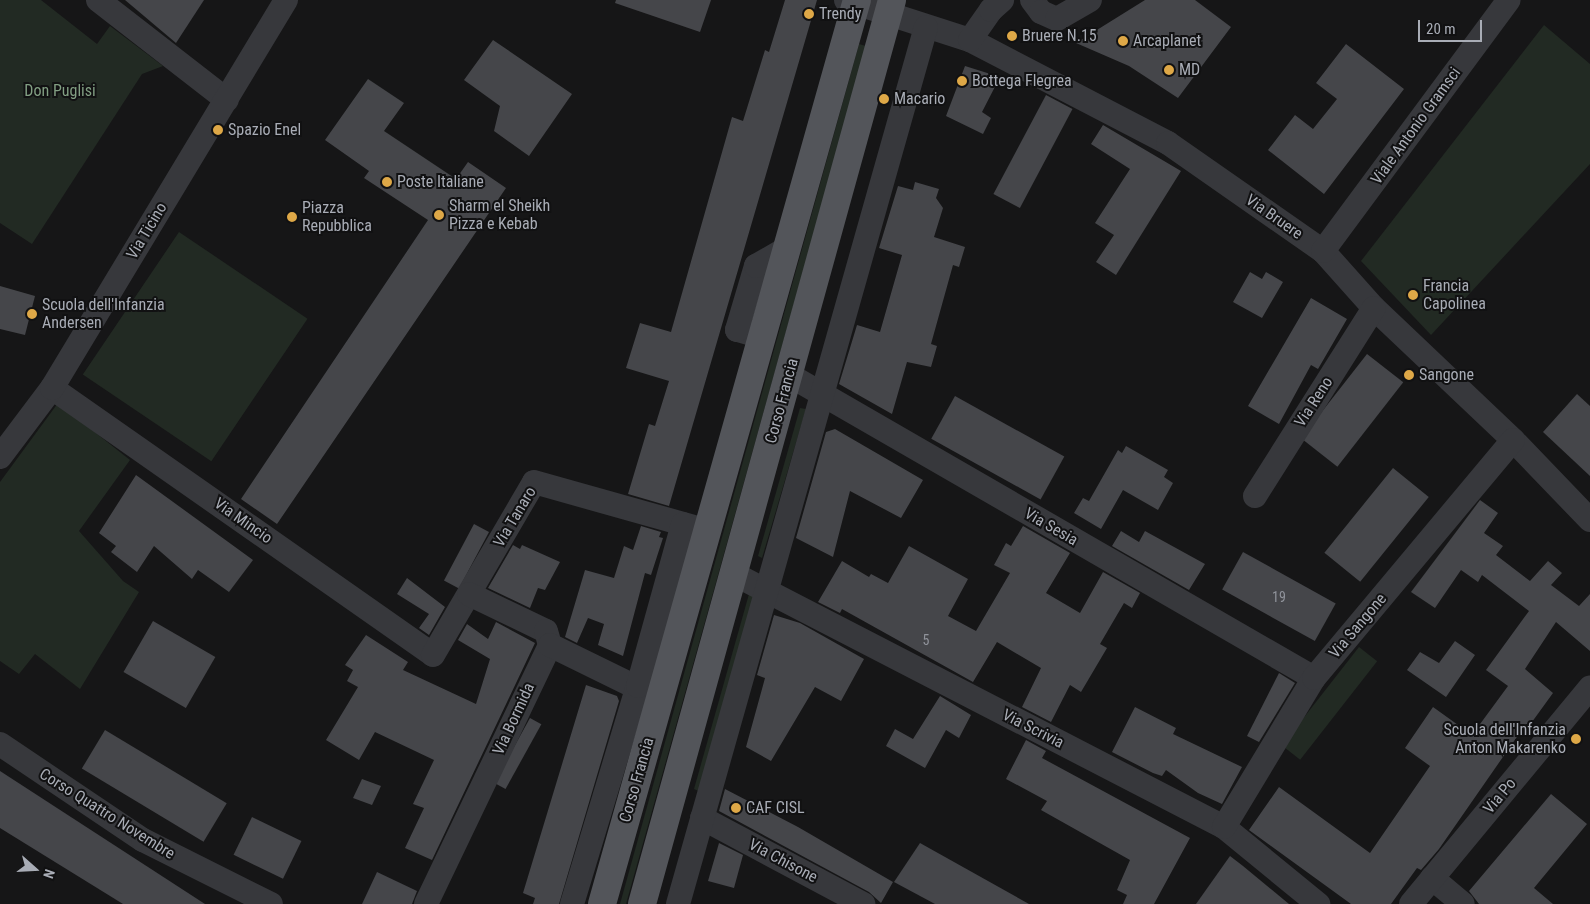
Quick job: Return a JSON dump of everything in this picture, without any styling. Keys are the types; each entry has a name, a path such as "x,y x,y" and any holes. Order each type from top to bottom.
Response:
{"main road":[{"name":"Corso Francia","path":"602,904 649,693 695,527 762,338 853,1"},
{"name":"Corso Francia","path":"642,904 890,8"}],"street":[{"path":"98,0 227,100"},
{"name":"Via Ticino","path":"0,456 52,388 286,0"},
{"path":"970,40 991,10 1002,0"},
{"path":"1032,0 1041,12 1057,19 1090,0"},
{"name":"Viale Antonio Gramsci","path":"1323,252 1509,0"},
{"name":"Via Bruere","path":"853,1 890,8 926,27 970,40 1168,143 1323,252 1374,308 1513,440 1590,520"},
{"path":"678,904 926,27"},
{"name":"Via Reno","path":"1255,496 1374,308"},
{"name":"Via Sesia","path":"789,375 822,396 1314,678"},
{"name":"Via Mincio","path":"52,388 433,655"},
{"name":"Via Sangone","path":"1224,827 1314,678 1513,440"},
{"name":"Via Tanaro","path":"433,655 534,482 695,527"},
{"name":"Via Scrivia","path":"734,574 1224,827 1318,904"},
{"path":"470,594 546,631 550,645 649,693"},
{"name":"Via Bormida","path":"426,904 550,645"},
{"name":"Via Po","path":"1411,904 1590,688"},
{"name":"Corso Francia","path":"572,904 649,693"},
{"name":"Corso Quattro Novembre","path":"0,744 143,840 271,904"},
{"path":"671,801 703,815"},
{"name":"Via Chisone","path":"703,815 862,904"},
{"path":"1432,878 1463,904"}],"green space":[{"name":"Don Puglisi","path":"0,0 41,0 97,44 110,26 163,66 142,74 32,244 0,223"},
{"path":"1544,25 1590,64 1590,164 1431,335 1361,261"},
{"path":"859,44 866,46 626,904 620,904"},
{"path":"179,232 308,319 211,461 83,375"},
{"path":"58,403 130,460 79,531 123,581 139,592 80,689 35,654 19,674 0,661 0,482"},
{"path":"800,408 806,409 762,558 758,556"},
{"path":"755,592 701,792 694,789 749,594"},
{"path":"1359,647 1377,661 1300,760 1282,746"}],"building":[{"path":"125,0 204,0 176,43"},
{"path":"616,0 711,0 700,32 615,3"},
{"path":"785,0 817,0 669,506 628,494 649,424 655,426 669,381 626,368 640,323 671,332 732,117 743,121 765,50 769,52"},
{"path":"1145,0 1195,0 1231,27 1178,98 1129,66 1076,43"},
{"path":"493,40 572,94 529,156 494,131 500,106 464,80"},
{"path":"1346,44 1404,89 1324,194 1268,150 1295,115 1313,129 1337,99 1316,83"},
{"path":"965,66 1000,77 982,112 991,118 983,134 946,116"},
{"path":"368,79 404,103 384,131 456,179 468,162 506,188 277,524 241,499 428,220 364,178 369,171 325,140"},
{"path":"1046,95 1072,109 1020,208 993,194"},
{"path":"1103,125 1181,171 1116,275 1096,262 1114,235 1095,223 1130,169 1091,144"},
{"path":"915,182 939,189 936,198 943,208 934,237 965,247 959,267 953,265 931,344 937,346 931,367 907,362 892,414 839,384 857,325 880,332 902,255 879,248 898,186 913,190"},
{"path":"1250,272 1262,279 1266,272 1283,282 1262,318 1233,302"},
{"path":"0,286 35,296 25,335 0,329"},
{"path":"1311,298 1347,319 1318,369 1311,365 1279,424 1248,406"},
{"path":"1367,354 1403,382 1337,467 1301,438"},
{"path":"1577,394 1590,406 1590,476 1543,432"},
{"path":"955,396 1064,457 1041,499 931,439"},
{"path":"835,429 923,480 901,518 850,491 833,557 796,538 826,432"},
{"path":"1126,446 1168,470 1164,477 1173,483 1158,510 1123,490 1101,529 1074,513 1083,498 1089,501 1118,450 1122,453"},
{"path":"1393,468 1429,497 1360,582 1324,553"},
{"path":"136,475 253,560 229,592 198,570 192,579 154,546 137,572 111,552 116,546 99,533"},
{"path":"1480,500 1498,513 1484,533 1503,546 1496,555 1530,581 1548,561 1562,573 1551,585 1579,606 1590,594 1590,651 1556,622 1525,669 1553,693 1524,733 1521,731 1439,849 1421,870 1417,868 1391,904 1351,904 1249,830 1279,787 1370,853 1430,766 1405,748 1433,707 1472,735 1508,686 1486,670 1529,611 1482,575 1478,582 1461,570 1435,608 1411,592"},
{"path":"474,524 489,532 459,588 444,581"},
{"path":"641,526 661,532 659,537 663,538 651,575 645,573 623,656 598,645 604,624 588,618 577,643 565,637 585,570 614,578 624,546 633,550"},
{"path":"1023,526 1070,553 1046,593 1080,613 1103,572 1140,593 1132,608 1124,603 1100,644 1107,648 1081,692 1070,685 1051,722 1022,707 1041,668 997,642 973,682 842,609 840,613 818,602 842,561 869,577 871,574 888,583 909,546 968,579 948,616 976,631 1010,573 994,565 1006,543 1011,546"},
{"path":"1121,531 1139,542 1145,531 1205,564 1189,590 1112,546"},
{"path":"513,545 520,549 522,545 560,562 545,590 538,588 530,608 488,588"},
{"path":"1243,552 1336,603 1315,641 1222,590"},
{"path":"407,578 445,607 429,635 419,628 429,614 397,594"},
{"path":"774,615 800,623 864,659 841,701 815,687 771,761 746,747 765,678 757,675"},
{"path":"153,621 215,657 186,708 124,672"},
{"path":"496,622 535,643 432,860 405,848 424,808 413,804 434,760 375,732 359,760 326,740 358,687 347,681 353,670 345,665 366,635 408,662 403,670 476,704 490,659 458,640 467,624 488,639"},
{"path":"1455,641 1475,655 1446,697 1407,670 1420,652 1439,663"},
{"path":"1279,673 1295,683 1259,742 1247,736"},
{"path":"586,685 617,696 619,701 559,904 533,904 535,898 523,893"},
{"path":"940,696 971,715 959,738 946,730 925,768 886,746 895,729 913,739"},
{"path":"1135,707 1176,728 1173,734 1242,767 1222,804 1198,793 1166,770 1162,776 1153,773 1112,752"},
{"path":"530,718 541,724 505,789 494,783"},
{"path":"105,730 227,803 204,842 82,769"},
{"path":"1026,740 1046,751 1042,758 1190,838 1154,904 1123,904 1127,895 1117,890 1130,860 1041,810 1047,801 1006,779"},
{"path":"0,771 205,904 123,904 0,828"},
{"path":"362,779 381,786 372,805 353,798"},
{"path":"725,789 798,827 893,882 881,903 869,892 719,811"},
{"path":"1551,794 1587,824 1534,888 1553,904 1479,904 1469,891"},
{"path":"252,817 301,841 283,879 234,855"},
{"path":"719,843 743,855 734,888 708,881"},
{"path":"920,843 1029,904 935,904 894,882"},
{"path":"1230,856 1243,866 1289,904 1196,904"},
{"path":"377,872 417,891 412,904 362,904"}],"place":[{"name":"Trendy","path":"809,14"},
{"name":"Bruere N.15","path":"1012,36"},
{"name":"Arcaplanet","path":"1123,41"},
{"name":"MD","path":"1169,70"},
{"name":"Bottega Flegrea","path":"962,81"},
{"name":"Macario","path":"884,99"},
{"name":"Spazio Enel","path":"218,130"},
{"name":"Poste Italiane","path":"387,182"},
{"name":"Sharm el Sheikh Pizza e Kebab","path":"439,215"},
{"name":"Piazza Repubblica","path":"292,217"},
{"name":"Francia Capolinea","path":"1413,295"},
{"name":"Scuola dell'Infanzia Andersen","path":"32,314"},
{"name":"Sangone","path":"1409,375"},
{"name":"Scuola dell'Infanzia Anton Makarenko","path":"1576,739"},
{"name":"CAF CISL","path":"736,808"}]}
